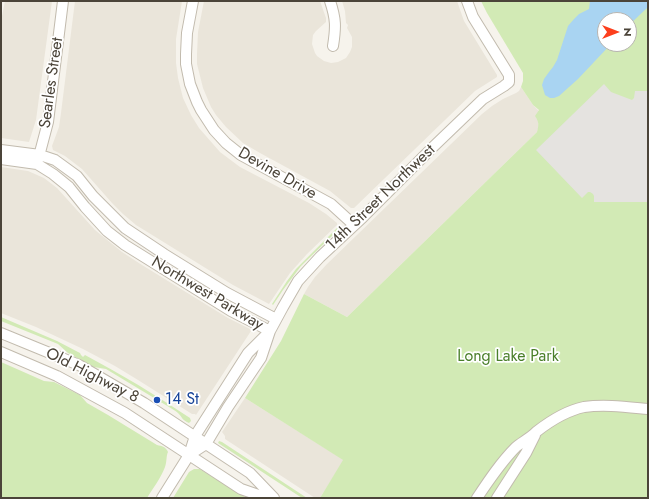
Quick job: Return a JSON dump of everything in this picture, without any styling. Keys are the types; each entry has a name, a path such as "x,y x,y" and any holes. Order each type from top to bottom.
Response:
{"street":[{"name":"Searles Street","path":"38,159 48,122 63,1"},
{"name":"Devine Drive","path":"194,1 186,43 187,70 190,84 197,102 214,130 226,143 241,155 331,204 354,225"},
{"path":"330,1 335,15 336,30 333,46"},
{"name":"14th Street Northwest","path":"189,455 206,444 261,358 270,331 298,281 482,99 509,82 509,75 507,71 473,17 467,1"},
{"name":"Northwest Parkway","path":"1,150 38,159 69,187 107,231 125,245 231,311 270,331"},
{"name":"Northwest Parkway","path":"1,159 55,160 77,176 93,196 125,228 227,294 276,319"},
{"name":"Northwest Parkway","path":"144,257 151,246"},
{"name":"14th Street Northwest","path":"162,498 189,455 195,436 226,387 248,353 270,331"},
{"name":"Old Highway 8","path":"1,333 79,365 144,403 250,473 274,498"},
{"name":"Old Highway 8","path":"1,352 57,376 125,414 241,489 267,498"},
{"path":"226,387 236,395"},
{"path":"477,498 495,471 516,448 555,418 573,410 582,408 603,406 648,409"},
{"path":"496,498 526,453 536,432"},
{"path":"490,479 503,488"}],"shaded area":[{"path":"5,1 52,1 36,120 29,142 1,138 1,21"},
{"path":"75,1 182,1 176,39 176,63 178,78 183,98 199,128 220,152 240,167 309,203 337,223 337,225 290,273 269,304 233,285 136,225 112,203 82,169 65,156 53,150 52,146 59,127"},
{"path":"204,1 320,1 326,22 313,35 312,44 317,56 324,61 331,63 338,62 346,58 352,47 352,37 347,28 348,25 346,23 342,1 457,1 464,21 497,77 475,91 354,208 351,208 330,191 243,143 216,115 203,88 197,64 198,32"},
{"path":"604,84 611,92 632,100 634,98 635,91 648,91 648,202 594,202 594,196 590,192 582,198 536,150"},
{"path":"521,87 539,111 539,126 537,132 347,317 304,294 315,277 327,264 482,114 503,99 519,91"},
{"path":"1,167 28,171 44,178 57,188 95,230 122,252 228,318 250,329 251,331 196,415 192,414 115,366 83,349 36,327 1,313"},
{"path":"245,398 344,460 320,498 315,498 225,439 222,432"}],"green space":[{"name":"Long Lake Park","path":"481,1 648,1 648,498 320,498 343,460 245,398 281,341 304,294 347,317 537,132 538,124 535,116 539,110 533,105 521,87 523,73"},
{"path":"338,227 335,233 301,266 273,305 272,304 296,269"},
{"path":"1,317 57,341 80,353 83,357 85,355 98,362 164,401 190,418 191,421 189,423 186,422 175,411 106,369 94,367 68,353 58,344 1,321"},
{"path":"1,362 44,381 54,382 80,395 87,403 166,449 168,452 165,467 147,498 1,498"},
{"path":"219,441 307,498 302,498 218,443"},
{"path":"194,469 200,469 247,498 173,498 189,472"}],"water":[{"path":"590,1 647,1 648,3 647,8 637,17 637,12 597,12 597,52 603,52 578,79 559,96 550,98 545,95 542,85 544,79 557,60 568,26 579,14 589,9"}],"place":[{"name":"14 St","path":"157,400"}]}
